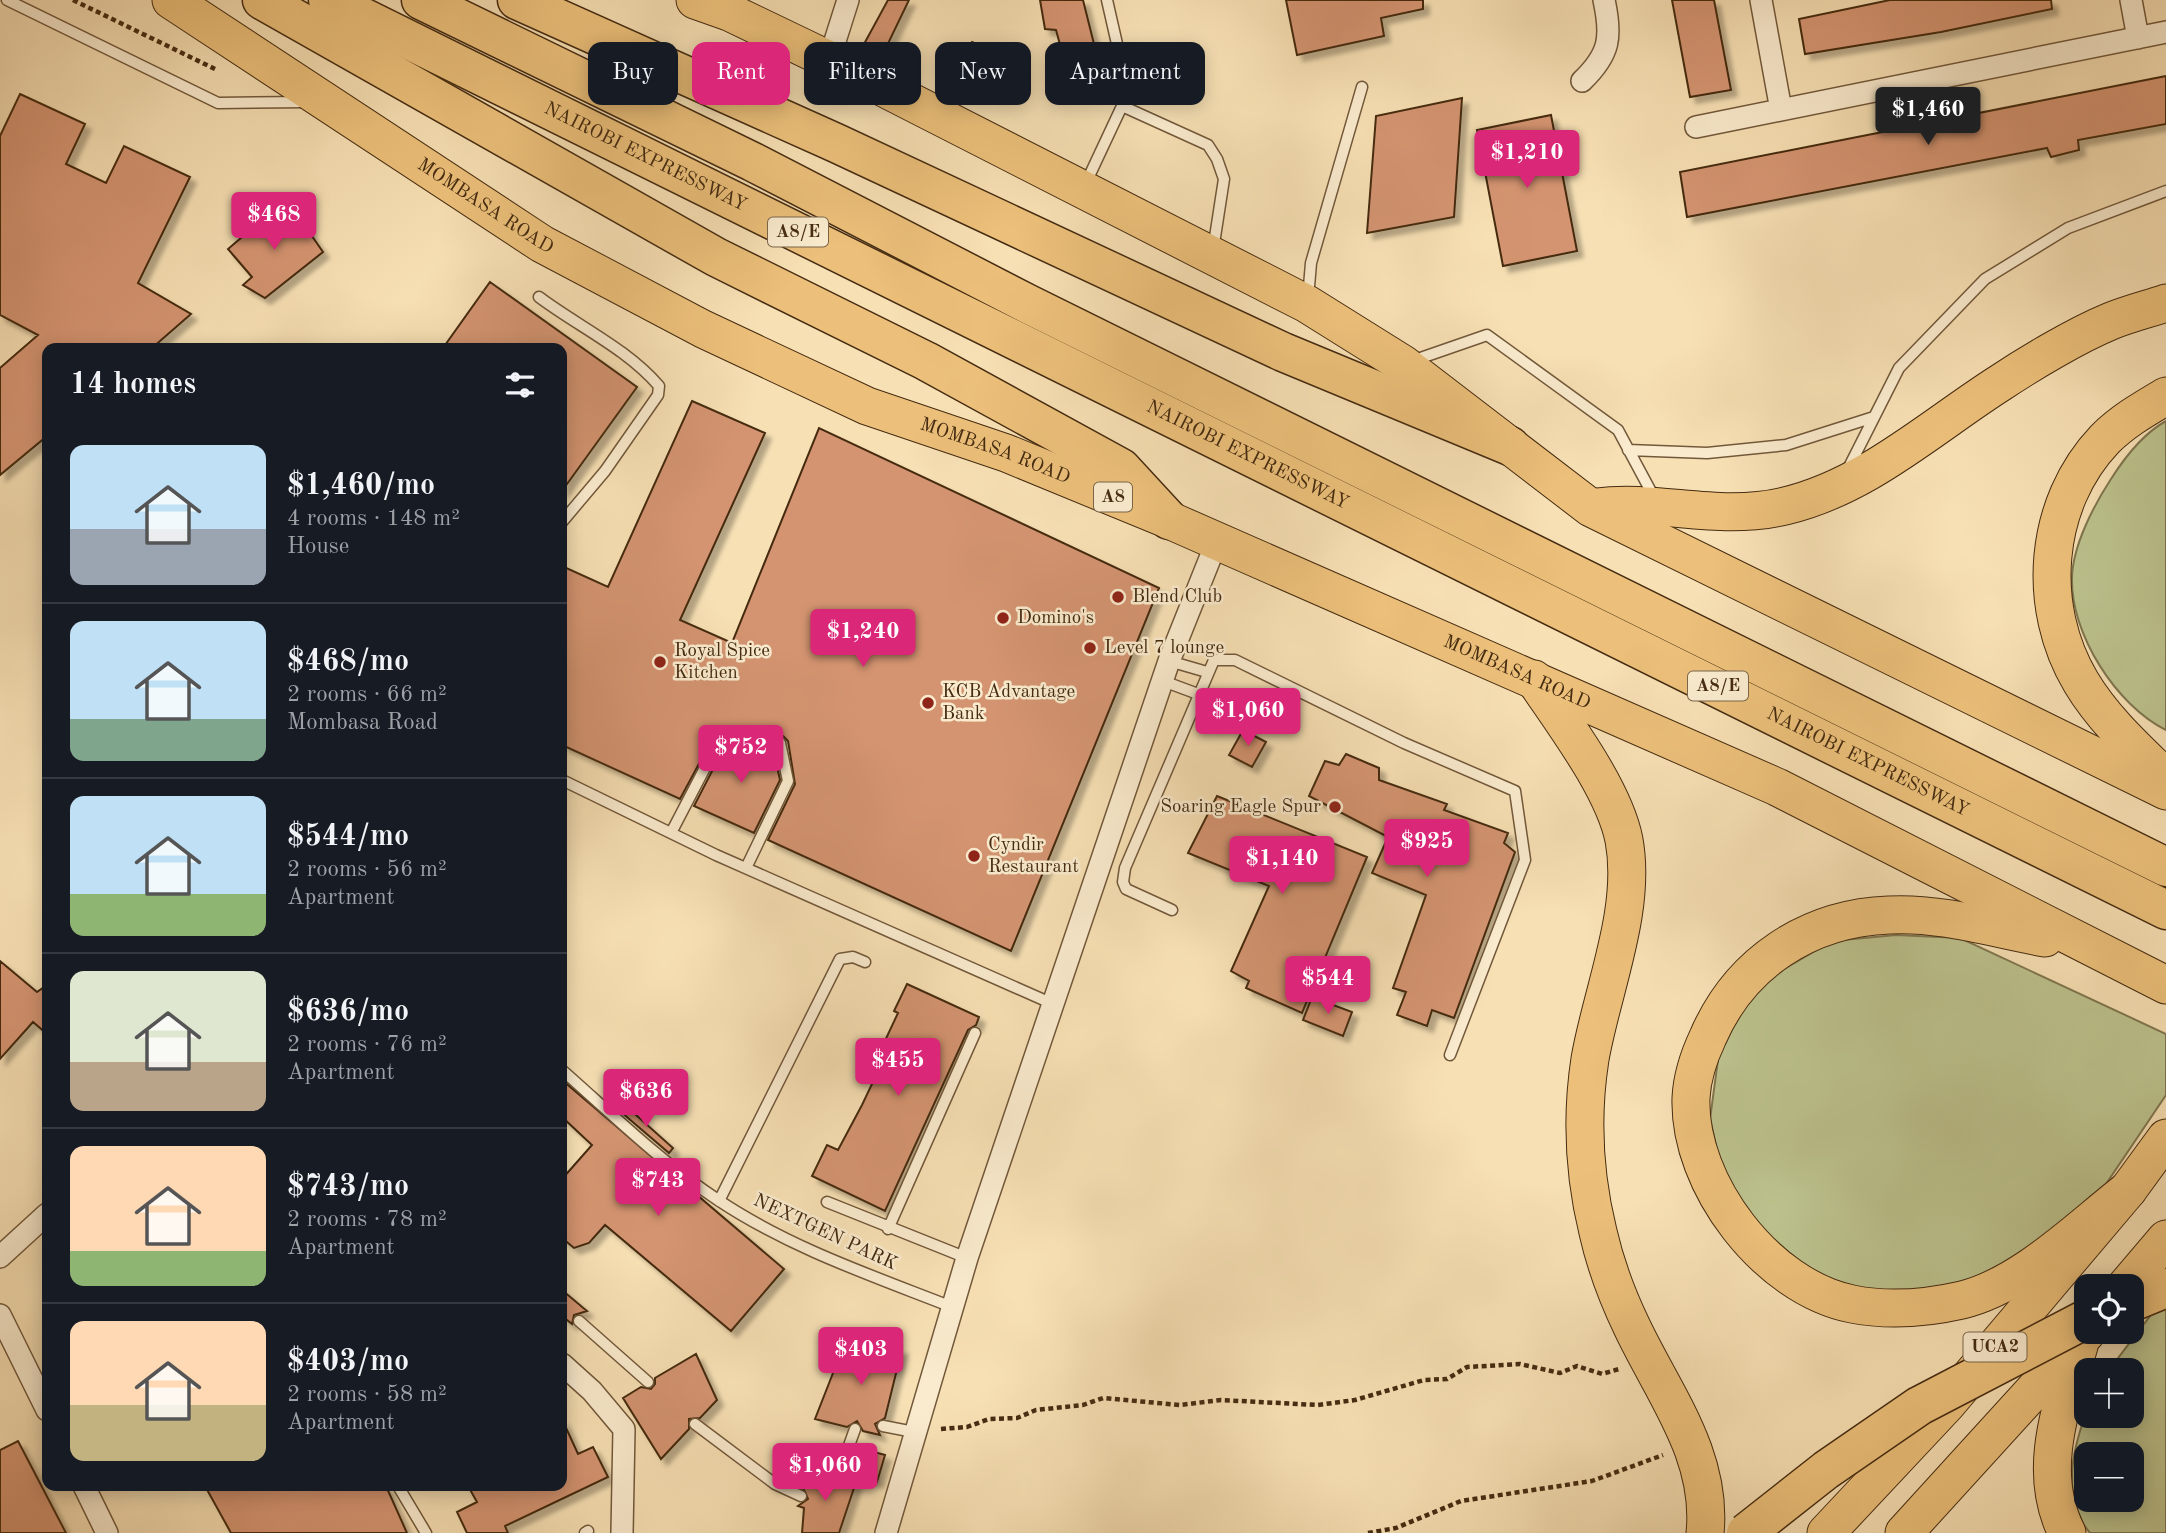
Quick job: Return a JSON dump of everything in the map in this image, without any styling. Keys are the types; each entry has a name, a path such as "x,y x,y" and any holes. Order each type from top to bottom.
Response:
{"highway":[{"name":"MOMBASA ROAD","path":"171,0 542,244 703,329 867,406 1006,453 1169,520 1534,679 1777,788 2084,944"},
{"path":"262,0 716,257 926,361 1121,468 1169,520"},
{"name":"NAIROBI EXPRESSWAY","path":"328,0 2166,867"},
{"name":"NAIROBI EXPRESSWAY","path":"421,0 753,162 1278,448 2166,910"},
{"path":"517,0 836,142 1283,352 1510,446"},
{"path":"695,0 730,6 804,46"},
{"path":"916,105 1212,258 1307,304 1402,364 1591,508 2166,791"},
{"path":"1591,508 1622,504 1737,514 1786,506 1839,487 1897,453 2013,375 2109,321 2166,303"},
{"path":"2166,396 2132,416 2104,440 2082,472 2055,526 2051,569 2055,617 2081,681 2120,732 2166,778"},
{"path":"1534,679 1578,744 1609,800 1624,840 1626,901 1590,1060 1583,1130 1587,1176 1598,1234 1631,1326 1681,1417 1700,1469 1705,1533"},
{"path":"2084,944 1926,915 1887,915 1845,921 1792,939 1762,960 1740,984 1715,1021 1698,1060 1691,1098 1694,1128 1706,1176 1758,1250 1805,1287 1851,1304 1906,1308 1963,1299 2008,1283 2128,1190"},
{"name":"A8","path":"2084,944 2166,985"},
{"name":"UCA2","path":"1826,1533 1947,1404 2128,1190 2161,1145"},
{"path":"2136,1274 2166,1239"},
{"path":"2144,1297 2166,1288"},
{"path":"1746,1533 1826,1470 1919,1406 2074,1335"},
{"name":"UCA2","path":"1904,1533 2074,1342"},
{"path":"2067,1533 2057,1514 2051,1468 2057,1422 2081,1344"}],"street":[{"path":"835,42 848,0"},
{"path":"1582,81 1599,65 1608,44 1609,24 1604,0"},
{"path":"1761,0 1781,110"},
{"path":"2131,0 2138,38"},
{"path":"1696,127 2166,33"},
{"path":"886,1533 967,1258 1166,671 1217,541"},
{"path":"0,1257 42,1219"},
{"path":"0,1315 42,1395"},
{"path":"567,1368 592,1391 624,1429 622,1533"},
{"path":"86,1491 107,1533"}],"lane":[{"path":"8,0 218,103 330,103"},
{"path":"1083,191 1122,106 1125,79 1107,0"},
{"path":"1307,304 1311,263 1362,87"},
{"path":"1122,106 1208,145 1217,159 1224,179 1212,258"},
{"path":"1839,487 1899,369 1985,279 2068,228 2166,191"},
{"path":"539,297 617,349 659,386 657,395 605,471 567,516"},
{"path":"1402,364 1487,335 1618,430 1660,508"},
{"path":"1628,450 1707,453 1786,445 1874,417"},
{"path":"1172,910 1126,889 1123,882 1125,868 1214,660 1225,657 1235,660 1404,743 1515,791 1525,860 1450,1055"},
{"path":"1166,671 1207,672"},
{"path":"1166,671 1198,694"},
{"path":"671,833 720,740 749,734 780,743 788,780 746,868"},
{"path":"567,782 746,868 1053,1004"},
{"path":"719,1201 840,959 853,957 866,962"},
{"path":"888,1228 975,1033"},
{"name":"NEXTGEN PARK","path":"567,1074 668,1164 719,1201 769,1231 852,1268 952,1307"},
{"path":"827,1202 967,1258"},
{"path":"579,1321 648,1382"},
{"path":"695,1423 775,1485 801,1496"},
{"path":"883,1426 915,1432"},
{"path":"838,1476 855,1429"},
{"path":"401,1491 426,1533"}],"path":[{"path":"73,0 220,72"},
{"path":"915,1432 967,1427 989,1419 1017,1418 1036,1410 1083,1405 1103,1398 1180,1405 1221,1400 1318,1405 1355,1400 1424,1380 1447,1379 1466,1367 1520,1364 1560,1373 1577,1366 1602,1374 1650,1361"},
{"path":"1368,1533 1396,1528 1461,1501 1592,1481 1691,1444"}],"green space":[{"path":"2166,421 2166,730 2130,704 2100,666 2079,622 2073,599 2072,577 2080,539 2104,489 2136,446"},
{"path":"1896,935 1960,938 2166,1034 2166,1095 2106,1184 2045,1239 1964,1289 1897,1301 1840,1289 1779,1252 1747,1218 1722,1171 1710,1119 1719,1052 1747,1003 1774,975 1832,941"},
{"path":"2166,1295 2166,1533 2090,1533 2078,1512 2144,1512 2144,1442 2077,1442 2082,1428 2144,1428 2144,1358 2118,1358 2129,1344 2144,1344 2144,1324"},
{"path":"2074,1455 2074,1500 2072,1490"}],"building":[{"path":"888,0 909,0 889,42 865,42"},
{"path":"1040,0 1083,0 1094,42 1059,42 1056,30 1045,29"},
{"path":"1286,0 1423,0 1423,9 1381,18 1384,36 1297,55"},
{"path":"1672,0 1714,0 1731,90 1690,97"},
{"path":"1890,0 2051,0 2052,9 1941,32 1805,54 1799,19"},
{"path":"2166,76 2166,124 2078,140 2079,150 2051,157 2047,148 1687,217 1680,172"},
{"path":"20,94 85,124 66,164 106,183 124,146 190,177 138,283 191,314 158,343 42,343 42,440 0,475 0,368 38,335 0,315 0,136"},
{"path":"1462,98 1454,217 1367,233 1376,116"},
{"path":"1551,115 1577,251 1503,266 1477,130"},
{"path":"278,206 302,233 307,229 323,252 265,298 243,285 252,277 228,249"},
{"path":"490,282 637,387 567,484 567,343 447,343"},
{"path":"692,401 765,433 680,620 732,643 819,428 1159,588 1011,951 768,840 795,784 788,741 783,736 748,726 716,732 680,799 567,747 567,568 608,587"},
{"path":"1243,730 1266,742 1252,767 1229,755"},
{"path":"749,742 773,749 780,780 754,833 694,806 725,746"},
{"path":"1346,754 1379,768 1379,780 1447,804 1444,810 1508,833 1504,843 1515,852 1454,1018 1432,1010 1427,1026 1397,1015 1406,992 1393,988 1426,895 1372,873 1388,837 1309,796 1325,761 1339,765"},
{"path":"1217,796 1367,857 1302,1013 1246,988 1249,981 1231,971 1269,886 1188,853"},
{"path":"0,961 37,992 42,988 42,1030 33,1022 0,1059"},
{"path":"907,984 979,1017 976,1025 968,1030 885,1211 812,1176 827,1145 838,1150 862,1105 881,1065 875,1062 898,1013 894,1011"},
{"path":"1312,997 1352,1012 1343,1036 1303,1020"},
{"path":"567,1084 784,1269 731,1331 605,1225 589,1243 574,1248 567,1242 567,1173 592,1145 567,1122"},
{"path":"626,1106 673,1148 669,1153 621,1112"},
{"path":"567,1294 587,1311 574,1315 572,1324 567,1320"},
{"path":"844,1345 902,1349 885,1418 875,1424 880,1435 863,1431 857,1421 847,1427 815,1419"},
{"path":"696,1354 717,1400 700,1418 689,1419 689,1429 661,1459 623,1398 641,1387 651,1389 655,1378"},
{"path":"567,1430 578,1454 593,1447 608,1477 505,1526 508,1533 467,1533 457,1512 477,1502 471,1491 567,1491"},
{"path":"18,1441 66,1533 0,1533 0,1450"},
{"path":"863,1449 885,1455 877,1482 855,1475"},
{"path":"811,1467 830,1474 836,1484 845,1479 856,1482 839,1533 802,1533 804,1508 798,1506 808,1499 803,1488"},
{"path":"208,1491 388,1491 407,1533 231,1533"}],"place":[{"name":"Blend Club","path":"1118,597"},
{"name":"Domino's","path":"1003,618"},
{"name":"Level 7 lounge","path":"1090,648"},
{"name":"Royal Spice Kitchen","path":"660,662"},
{"name":"KCB Advantage Bank","path":"928,703"},
{"name":"Soaring Eagle Spur","path":"1335,807"},
{"name":"Cyndir Restaurant","path":"974,856"}]}
